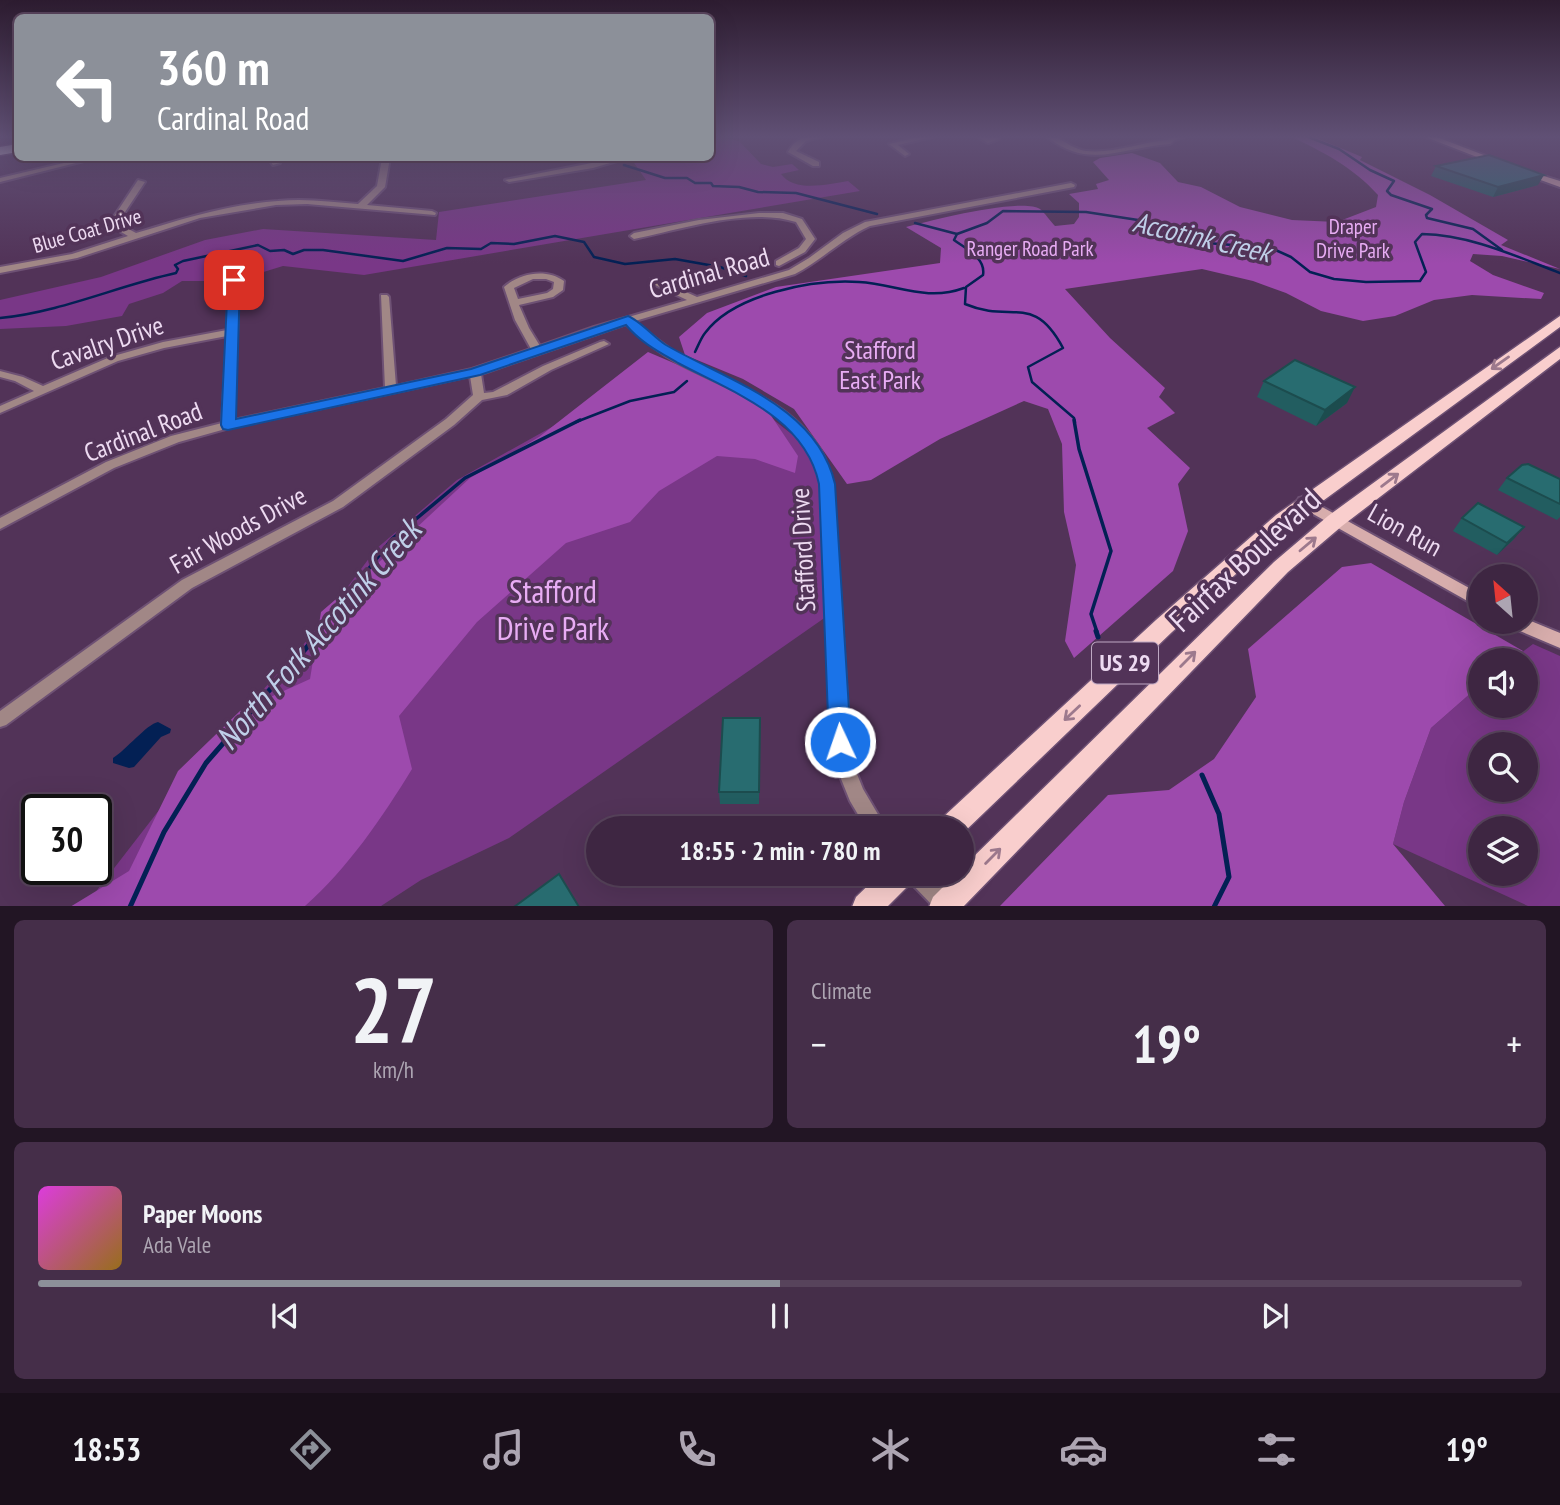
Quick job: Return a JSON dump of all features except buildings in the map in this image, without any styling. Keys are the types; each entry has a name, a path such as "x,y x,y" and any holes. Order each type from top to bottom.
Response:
{"main road":[{"name":"Fairfax Boulevard","path":"963,816 1234,562 1304,502 1558,323"},
{"name":"Fairfax Boulevard","path":"944,905 1272,575 1335,521 1560,352"},
{"path":"866,906 887,886"}],"street":[{"path":"360,206 381,187 383,178"},
{"path":"509,180 519,178"},
{"path":"134,236 120,227 117,218 141,182"},
{"name":"Cardinal Road","path":"0,524 110,465 175,439 228,425 475,372 628,320 792,272 810,262 853,229 880,221 1071,185"},
{"name":"Blue Coat Drive","path":"0,270 66,258 199,216 276,203 307,202 432,213"},
{"path":"634,236 760,214 786,214 801,219 805,226 804,232 809,235 836,240"},
{"path":"779,263 802,250 811,239 809,235"},
{"path":"514,303 551,295 558,290 559,281 551,277 537,276 520,279 509,287 523,332 538,351"},
{"path":"228,425 234,280"},
{"path":"654,281 696,300"},
{"path":"384,297 391,390"},
{"name":"Stafford Drive","path":"628,320 659,347 783,415 805,435 818,455 828,496 842,759 859,801 869,816"},
{"name":"Cavalry Drive","path":"0,410 134,353 233,332"},
{"path":"475,372 479,396 486,397 513,388 537,373 604,344"},
{"path":"0,374 42,390"},
{"name":"Fair Woods Drive","path":"0,720 187,584 338,503 450,422 479,396"},
{"name":"Lion Run","path":"1304,502 1468,595"},
{"path":"1538,631 1560,641"},
{"path":"927,886 944,905"}],"green space":[{"path":"785,178 795,184 812,186 848,181 860,191 364,275 283,266 257,274 236,272 212,281 182,281 163,293 129,304 122,316 66,326 0,329 0,300 101,277 205,240 263,229 436,240 439,212 646,180"},
{"path":"1107,178 1174,178 1178,182 1201,187 1240,207 1292,220 1337,222 1376,207 1378,195 1361,178 1397,178 1508,240 1501,245 1560,269 1502,256 1473,254 1470,261 1493,275 1544,293 1541,299 1472,295 1434,300 1395,316 1363,321 1321,311 1286,293 1253,281 1202,269 1065,289 1110,338 1165,388 1159,397 1175,413 1147,428 1190,468 1178,484 1188,531 1173,571 1074,658 1065,641 1076,565 1064,512 1062,444 1048,409 1024,401 940,439 871,480 847,484 794,409 743,379 685,355 679,337 707,313 776,287 940,263 941,248 906,227 975,211 1015,206 1040,209 1055,226 1074,224 1079,217 1079,203 1069,194 1098,189 1096,184 1109,180"},
{"path":"648,352 716,381 766,408 798,456 795,473 755,459 717,456 659,491 630,522 566,543 477,622 399,716 412,769 363,842 336,875 305,906 72,906 106,885 112,885 112,881 129,871 178,771 240,711 310,679 321,612 470,478 539,437"},
{"name":"Stafford Drive Park","path":"668,362 770,417 818,455 833,612 509,838 421,880 381,906 85,906 101,885 112,885 112,871 180,783 310,637 376,549 457,480"},
{"path":"1371,563 1468,619 1468,634 1494,634 1518,648 1468,648 1468,696 1431,728 1404,802 1393,844 1445,906 1000,906 1108,795 1169,790 1214,759 1256,697 1248,649 1342,567"},
{"path":"1533,644 1560,656 1560,906 1528,906 1484,886 1538,886 1538,816 1468,816 1468,878 1393,844 1404,802 1431,728 1468,696 1468,718 1538,718 1538,648 1528,648"}],"water":[{"path":"158,722 171,729 170,733 161,737 134,767 113,763 113,758 148,727"}],"waterway":[{"path":"687,178 695,183 711,183 713,186 739,187 758,192 796,193 877,214"},
{"path":"1388,178 1394,181 1387,191 1391,195 1432,209 1426,215 1427,218 1473,229 1502,250"},
{"name":"Accotink Creek","path":"957,234 987,223 1003,211 1086,212 1138,220 1207,243 1271,248 1291,257 1310,272 1334,279 1366,282 1420,281 1426,272 1415,242 1422,234 1475,242 1560,273"},
{"path":"915,223 957,234"},
{"name":"Accotink Creek","path":"957,234 954,240 974,254 983,269 983,275 966,287 965,304 981,309 1020,312 1042,320 1063,348 1028,367 1032,382 1074,418 1075,422"},
{"path":"0,318 67,305 176,273 178,269 175,265 183,261 258,245 270,251 284,250 293,254 304,250 323,250 403,261 447,248 481,249 491,243 514,244 555,236 584,242 594,257 625,264 675,259 720,267 746,276"},
{"name":"North Fork Accotink Creek","path":"695,352 704,335 718,319 754,299 776,292 840,282 873,283 924,293 950,292 964,288"},
{"name":"North Fork Accotink Creek","path":"576,422 630,401 674,392 687,381"},
{"name":"North Fork Accotink Creek","path":"576,422 580,420"},
{"name":"Accotink Creek","path":"1074,420 1079,449 1111,551 1091,614 1097,632"},
{"name":"North Fork Accotink Creek","path":"319,632 392,539 465,478 576,422"},
{"name":"North Fork Accotink Creek","path":"130,906 164,832 206,763 321,631"},
{"name":"Accotink Creek","path":"1096,631 1098,637"},
{"name":"Accotink Creek","path":"1202,775 1219,814 1229,877 1214,906"}],"route":[{"path":"234,280 228,425 475,372 517,360 628,320 659,347 783,415 797,426 812,444 823,466 827,484 840,742"}],"park label":[{"name":"Draper Drive Park","path":"1353,239"},
{"name":"Ranger Road Park","path":"1030,249"},
{"name":"Stafford East Park","path":"880,365"}]}
